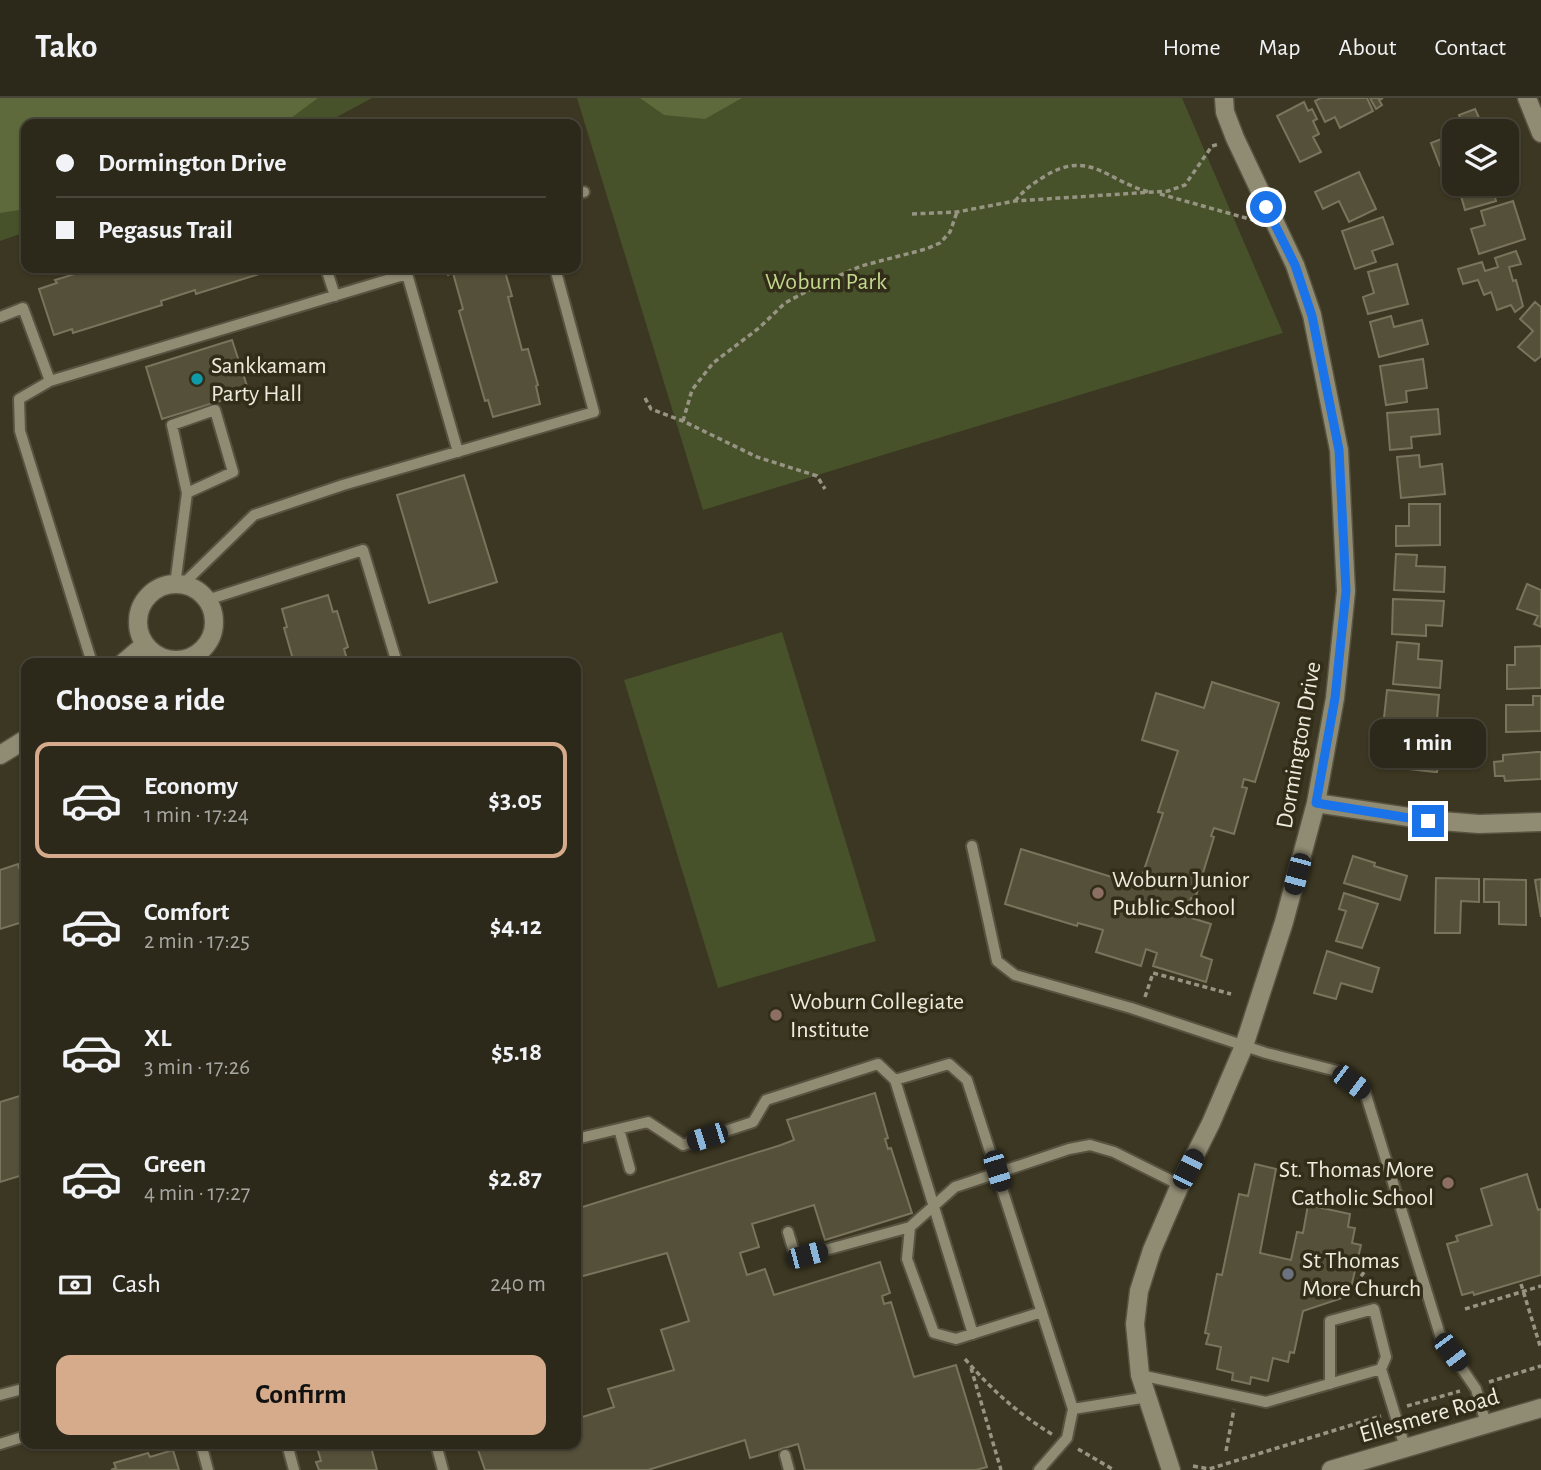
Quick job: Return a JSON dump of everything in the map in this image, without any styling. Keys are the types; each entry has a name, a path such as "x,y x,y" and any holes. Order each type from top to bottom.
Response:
{"street":[{"name":"Dormington Drive","path":"1171,1470 1140,1375 1135,1324 1139,1292 1146,1265 1180,1185 1211,1124 1244,1046 1284,922 1316,803 1335,698 1346,591 1339,450 1312,316 1295,265 1235,138 1225,112 1224,98"},
{"path":"1527,98 1541,133"},
{"path":"162,658 144,645 138,631 138,616 143,602 153,591 167,585 178,585 196,590 207,600 213,613 214,629 208,643 191,658"},
{"path":"129,658 144,645"},
{"path":"0,755 21,741"},
{"path":"1316,803 1428,821 1479,824 1541,822"},
{"name":"Ellesmere Road","path":"1331,1470 1541,1408"}],"lane":[{"path":"328,273 335,296"},
{"path":"178,585 254,514 594,412 556,273"},
{"path":"90,658 20,430 19,399 50,381 407,274 458,452"},
{"path":"0,317 23,308 50,381"},
{"path":"178,585 187,493 172,425 215,410 233,472 187,493"},
{"path":"207,600 363,550 395,658"},
{"path":"972,846 997,961 1015,975 1131,1008 1244,1046 1337,1071 1364,1092 1441,1338 1476,1389 1486,1424"},
{"path":"581,1138 648,1122 684,1145 753,1122 766,1100 878,1064 895,1080 973,1334"},
{"path":"895,1080 949,1064 967,1080 1073,1409 1067,1438 1039,1470"},
{"path":"619,1129 630,1169"},
{"path":"788,1232 794,1252 807,1255 910,1227 955,1187 997,1171 1090,1145 1114,1152 1180,1185"},
{"path":"910,1227 906,1259 934,1333 956,1339 1042,1312"},
{"path":"1330,1384 1330,1321 1374,1309 1386,1357 1381,1369 1405,1447"},
{"path":"1140,1375 1266,1402 1381,1369"},
{"path":"0,1395 21,1389"},
{"path":"1073,1409 1148,1397"},
{"path":"0,1444 21,1438"},
{"path":"202,1449 208,1470"},
{"path":"288,1449 294,1470"},
{"path":"437,1449 443,1470"},
{"path":"785,1455 789,1470"}],"path":[{"path":"912,214 957,212 1015,201 1168,191 1185,185 1212,146"},
{"path":"1015,201 1026,187 1054,171 1083,164 1134,188 1275,226"},
{"path":"683,421 692,390 713,363 759,328 785,303 861,266 940,243 950,232 957,212"},
{"path":"645,398 651,409 683,421 757,457 817,475 825,489"},
{"path":"1143,1002 1153,973 1231,995"},
{"path":"1356,1283 1376,1256"},
{"path":"1521,1284 1541,1349"},
{"path":"1465,1309 1541,1286"},
{"path":"965,1359 986,1384 1017,1412 1114,1470"},
{"path":"971,1366 1001,1470"},
{"path":"1193,1466 1209,1469 1381,1416 1392,1407 1410,1406 1460,1391 1470,1383 1492,1381 1541,1366"},
{"path":"1226,1451 1237,1396"}],"green space":[{"path":"0,98 372,98 333,119 21,119 21,234 0,241"},
{"path":"0,98 318,98 290,119 21,119 21,210 0,213"},
{"name":"Woburn Park","path":"577,98 1182,98 1283,333 703,510"},
{"path":"640,98 742,98 705,119 664,115"},
{"path":"782,632 876,941 718,988 624,680"}],"building":[{"path":"1321,98 1367,98 1373,111 1340,128 1335,117 1325,122 1315,101"},
{"path":"1370,98 1383,98 1379,100 1382,105 1376,109"},
{"path":"1304,102 1308,111 1312,109 1317,119 1313,121 1319,134 1313,137 1321,152 1300,162 1277,116"},
{"path":"1475,109 1480,119 1461,119 1459,115"},
{"path":"1442,139 1442,165 1440,166 1431,143"},
{"path":"1359,172 1376,209 1349,222 1339,201 1323,209 1315,192"},
{"path":"1461,196 1495,196 1496,201 1465,210"},
{"path":"1513,201 1525,239 1479,254 1471,229 1485,225 1481,211"},
{"path":"1383,217 1393,244 1372,251 1376,262 1355,269 1342,231"},
{"path":"1516,251 1521,264 1509,267 1513,281 1516,280 1523,306 1515,312 1511,305 1497,310 1491,292 1484,295 1478,280 1463,284 1458,269 1482,262 1485,271 1498,267 1495,258"},
{"path":"1397,264 1408,304 1368,314 1363,297 1374,293 1368,272"},
{"path":"78,273 262,273 196,294 195,290 161,301 162,305 73,333 72,329 54,335 39,289 57,283 55,280"},
{"path":"453,273 505,273 512,296 508,297 522,350 528,349 540,404 493,417 488,400 485,401 459,311 463,309"},
{"path":"1535,302 1541,307 1541,356 1535,361 1518,347 1533,331 1520,319"},
{"path":"1391,316 1394,327 1422,320 1428,344 1379,357 1370,322"},
{"name":"Sankkamam Party Hall","path":"232,340 249,392 162,419 146,367"},
{"path":"1423,359 1427,388 1406,391 1407,402 1386,405 1380,366"},
{"path":"1438,409 1440,434 1411,437 1412,448 1390,450 1387,413"},
{"path":"1419,455 1420,467 1442,464 1445,494 1401,498 1397,457"},
{"path":"464,475 497,582 429,603 397,495"},
{"path":"1409,504 1440,504 1440,545 1396,546 1396,526 1409,526"},
{"path":"1396,554 1417,555 1416,566 1445,567 1444,592 1394,590"},
{"path":"1527,584 1541,590 1541,627 1534,624 1538,616 1517,609"},
{"path":"328,595 333,612 337,611 348,647 344,649 347,658 293,658 282,609"},
{"path":"1393,599 1444,601 1442,626 1426,625 1426,636 1392,634"},
{"path":"1397,642 1419,644 1418,659 1442,661 1440,688 1393,684"},
{"path":"1541,646 1541,688 1507,689 1507,665 1515,665 1515,647"},
{"path":"1212,682 1279,703 1255,782 1244,779 1242,787 1247,788 1234,834 1214,828 1211,836 1214,837 1195,899 1191,898 1185,916 1211,924 1201,956 1212,960 1206,982 1153,966 1157,953 1146,949 1141,966 1096,952 1103,930 1078,923 1077,926 1005,904 1021,849 1141,886 1140,882 1163,813 1158,812 1178,751 1142,740 1156,693 1204,708"},
{"path":"1387,690 1439,695 1436,732 1415,730 1416,719 1407,718 1405,729 1383,727"},
{"path":"1533,696 1541,696 1541,731 1506,732 1506,705 1533,705"},
{"path":"1377,738 1441,747 1440,754 1444,754 1442,768 1438,767 1435,772 1374,765"},
{"path":"1541,752 1541,779 1505,781 1504,776 1495,776 1494,762 1503,761 1503,755"},
{"path":"1353,856 1407,876 1400,900 1344,883"},
{"path":"18,864 21,867 21,923 0,929 0,870"},
{"path":"1436,878 1479,879 1479,902 1461,901 1460,933 1435,933"},
{"path":"1484,879 1526,880 1526,925 1499,924 1499,902 1484,902"},
{"path":"1541,879 1541,917 1535,880"},
{"path":"1344,893 1378,904 1362,948 1336,941 1346,911 1339,909"},
{"path":"1327,951 1379,968 1372,992 1341,983 1336,999 1314,993"},
{"path":"875,1093 888,1138 885,1139 888,1149 891,1148 912,1213 825,1240 814,1205 752,1224 759,1247 740,1253 747,1275 765,1269 774,1295 880,1262 890,1293 882,1296 884,1304 891,1302 914,1377 956,1365 987,1467 976,1470 805,1470 798,1444 750,1458 745,1440 648,1470 485,1470 478,1450 481,1449 581,1449 581,1417 614,1407 608,1389 674,1370 661,1330 689,1321 667,1253 581,1277 581,1207 794,1140 787,1120"},
{"path":"21,1096 21,1176 0,1182 0,1102"},
{"name":"St Thomas More Church","path":"1255,1164 1276,1169 1260,1253 1291,1260 1297,1232 1303,1233 1308,1205 1350,1214 1348,1227 1355,1228 1352,1243 1361,1245 1350,1292 1346,1290 1345,1297 1303,1311 1294,1353 1290,1352 1288,1362 1273,1358 1268,1381 1251,1377 1250,1384 1232,1380 1233,1373 1217,1369 1221,1347 1206,1344 1209,1334 1205,1333 1217,1274 1222,1275 1239,1194 1248,1196"},
{"path":"1527,1174 1538,1210 1541,1209 1541,1275 1474,1295 1473,1292 1462,1295 1447,1244 1458,1241 1456,1236 1492,1225 1481,1189"},
{"path":"317,1449 372,1449 377,1470 319,1470 316,1462 321,1461"},
{"path":"173,1450 179,1470 111,1470 116,1468 114,1463 148,1453 150,1457"}],"place":[{"name":"Sankkamam Party Hall","path":"197,379"},
{"name":"Woburn Junior Public School","path":"1098,893"},
{"name":"Woburn Collegiate Institute","path":"776,1015"},
{"name":"St. Thomas More Catholic School","path":"1448,1183"},
{"name":"St Thomas More Church","path":"1288,1274"}],"route":[{"path":"1266,207 1295,265 1312,316 1339,450 1346,591 1335,698 1316,803 1428,821"}]}
